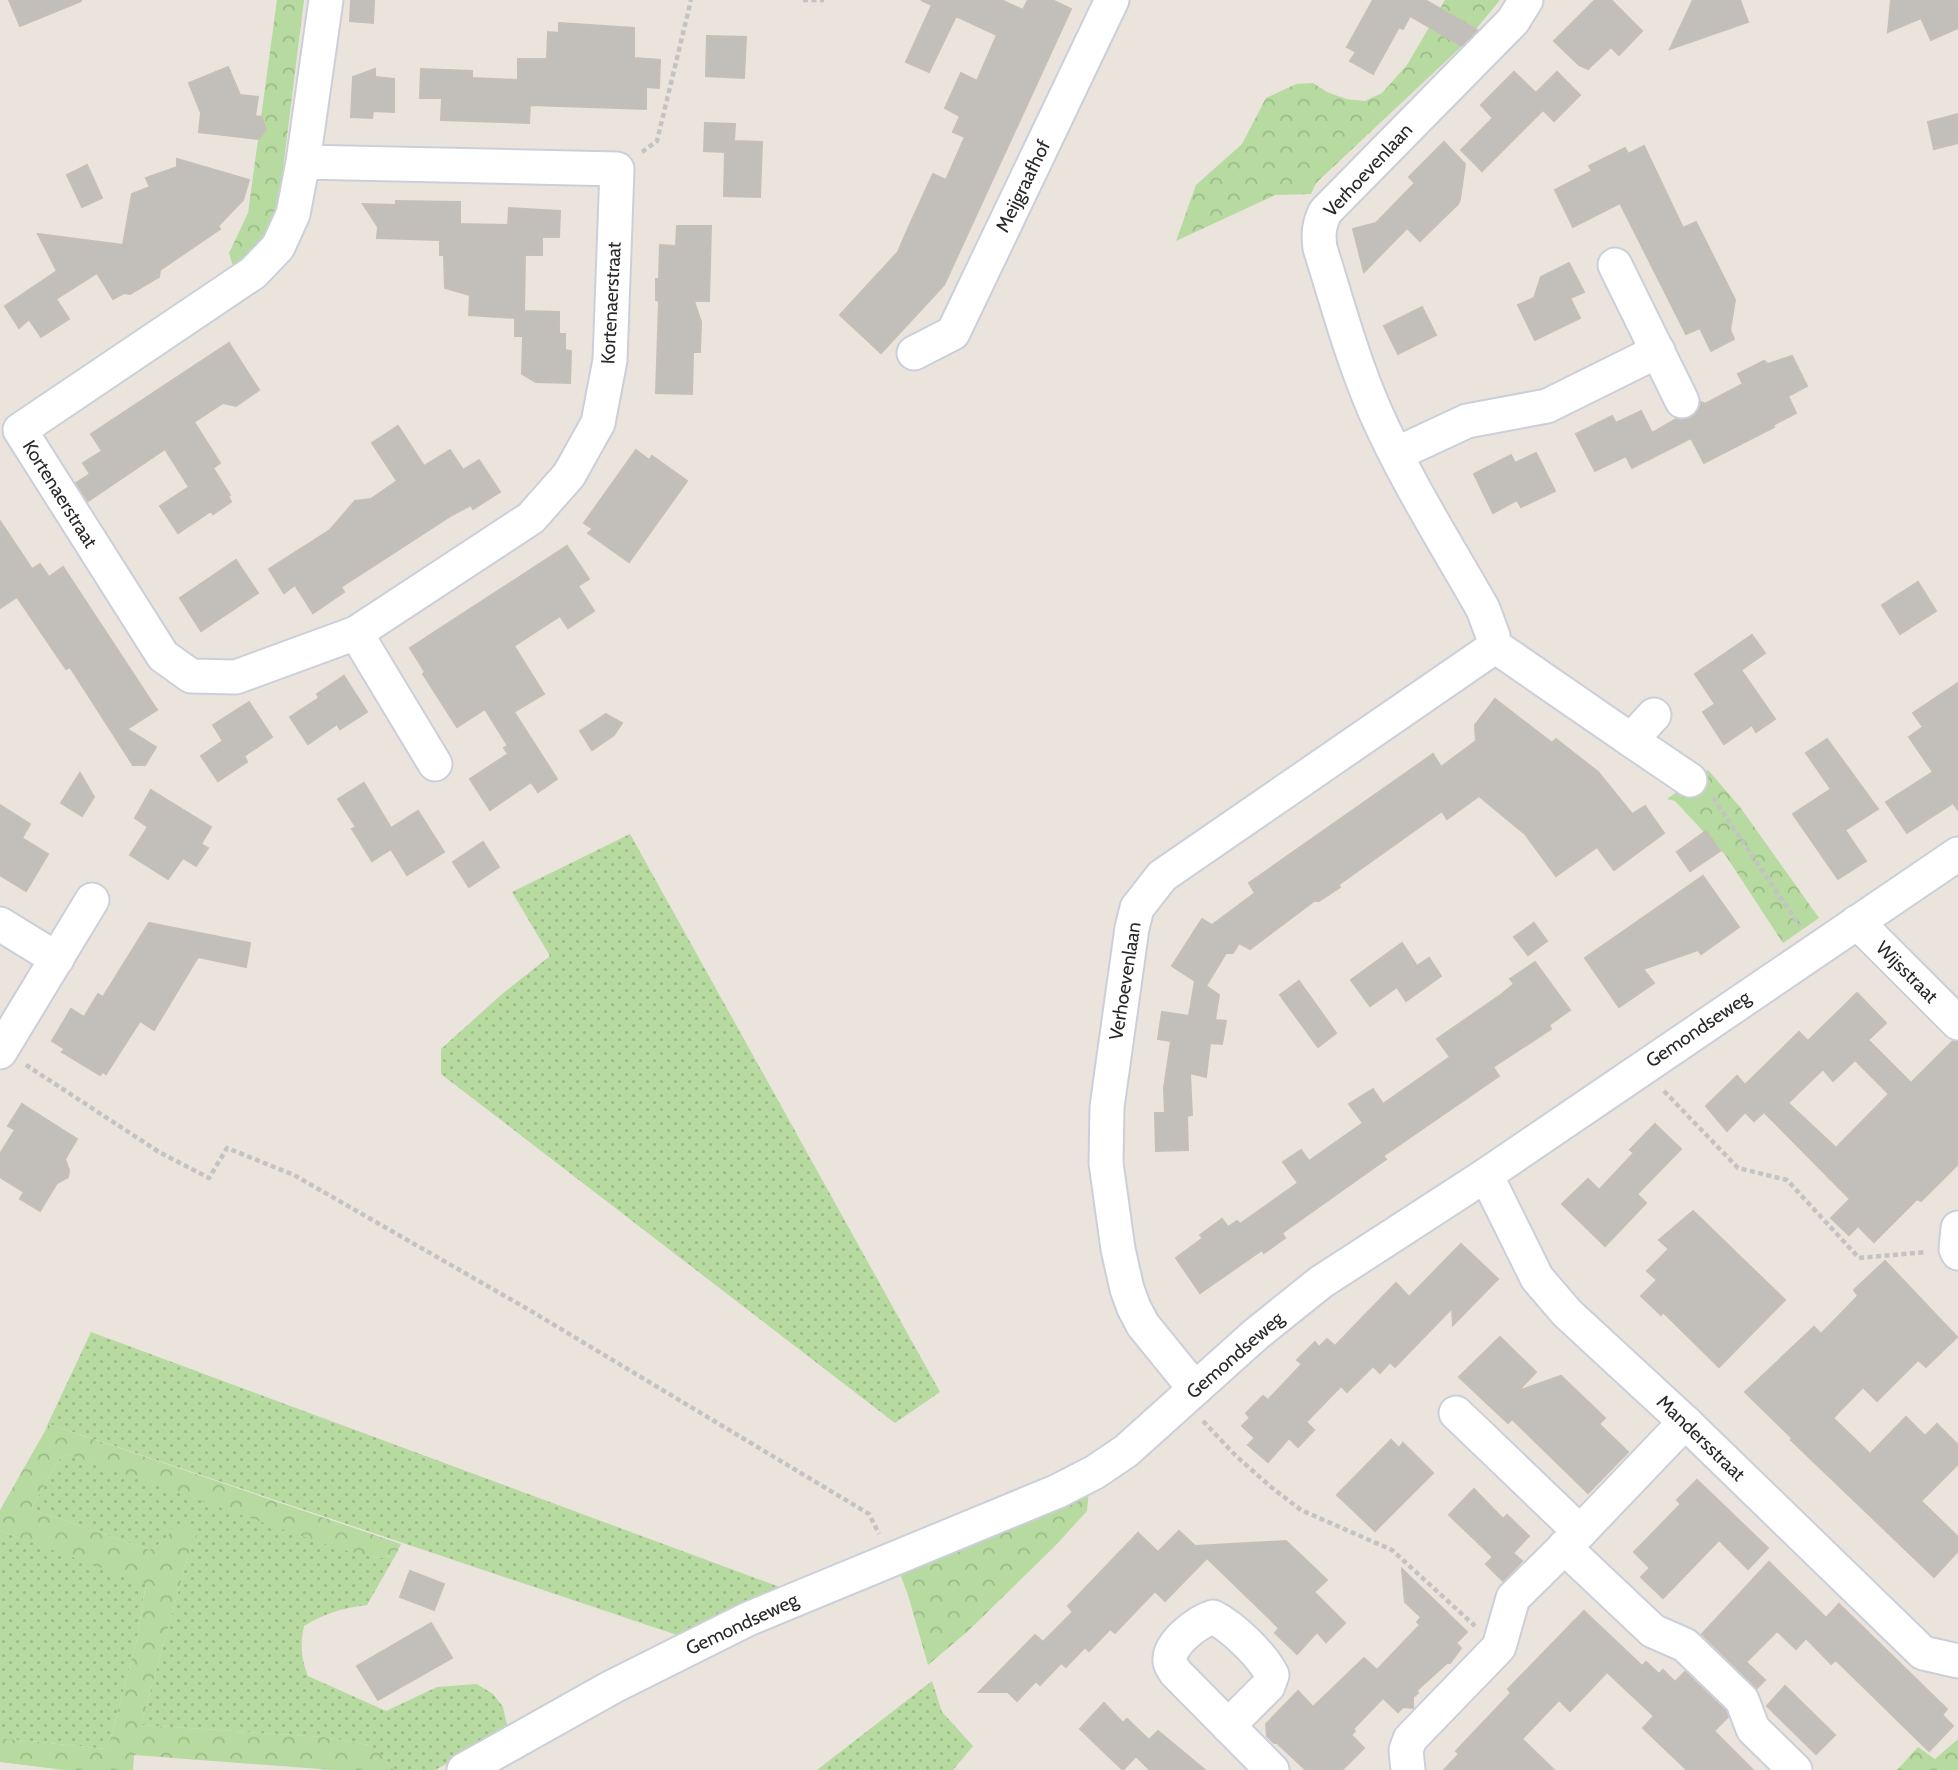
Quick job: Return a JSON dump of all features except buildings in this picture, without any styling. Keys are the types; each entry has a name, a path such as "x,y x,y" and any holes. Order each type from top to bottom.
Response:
{"street":[{"name":"Kortenaerstraat","path":"326,0 293,214 278,247 253,273 20,430 163,656 191,676 236,677 356,633 531,518 569,475 598,424 610,360 617,169"},
{"name":"Meijgraafhof","path":"914,353 953,333 1112,0"},
{"name":"Verhoevenlaan","path":"1189,1395 1143,1325 1127,1289 1118,1249 1106,1163 1107,1107 1132,928 1137,908 1162,876 1493,648 1493,636 1483,609 1396,454 1375,410 1357,365 1320,248 1319,225 1325,212 1513,21 1526,0"},
{"path":"303,162 617,169"},
{"path":"1615,265 1682,401"},
{"path":"1396,454 1467,421 1547,406 1658,351"},
{"path":"356,633 435,764"},
{"path":"1493,648 1502,651 1690,780"},
{"path":"1631,740 1654,715"},
{"name":"Gemondseweg","path":"464,1770 612,1687 748,1619 1059,1491 1095,1472 1126,1451 1255,1335 1321,1282 1486,1175 1958,854"},
{"path":"1,1050 92,900"},
{"name":"Wijsstraat","path":"1857,922 1958,1023"},
{"path":"0,924 57,959"},
{"name":"Mandersstraat","path":"1486,1175 1538,1278 1567,1313 1685,1422 1923,1653 1958,1661"},
{"path":"1456,1413 1653,1631 1685,1645 1742,1700 1753,1729 1796,1770"},
{"path":"1408,1770 1406,1750 1410,1740 1499,1647 1513,1598 1685,1422"},
{"path":"1228,1726 1272,1770"}],"path":[{"path":"617,169 657,141 691,0"},
{"path":"803,0 824,0"},
{"path":"1690,780 1717,801 1816,949"},
{"path":"1,1050 159,1153 209,1178 227,1148 294,1175 531,1311 869,1514 891,1559"},
{"path":"1642,1068 1738,1168 1787,1180 1859,1258 1957,1243"},
{"path":"1189,1395 1236,1456 1271,1487 1301,1510 1392,1550 1499,1647"}],"green space":[{"path":"277,0 304,0 276,225 271,241 233,266 229,253 248,213"},
{"path":"1445,0 1500,0 1462,46 1316,183 1311,194 1275,195 1176,241 1196,185 1242,144 1266,98 1296,84 1313,83 1346,99 1365,101 1382,93 1407,65"},
{"path":"1708,770 1740,807 1819,918 1783,943 1726,856 1675,801 1667,799"},
{"path":"630,834 940,1392 895,1423 441,1074 441,1049 502,994 550,956 512,892"},
{"path":"91,1332 782,1588 677,1635 49,1424 45,1430"},
{"path":"49,1424 401,1544 395,1556 375,1558 336,1548 67,1454 58,1461 31,1509 150,1550 168,1538 170,1529 184,1523 197,1536 191,1546 141,1725 324,1737 369,1745 384,1757 394,1770 333,1770 134,1755 133,1770 65,1770 0,1762 0,1738 106,1749 137,1639 146,1584 0,1531 0,1510"},
{"path":"67,1454 375,1558 395,1556 367,1605 334,1612 304,1626 302,1651 308,1676 386,1711 437,1687 477,1684 493,1694 503,1707 508,1730 435,1770 394,1770 384,1757 369,1745 324,1737 141,1725 191,1546 168,1538 150,1550 31,1509 58,1461"},
{"path":"1089,1488 1087,1511 968,1631 928,1665 897,1566"},
{"path":"0,1531 146,1583 137,1639 106,1749 0,1738"},
{"path":"932,1681 942,1712 973,1746 953,1770 817,1770"},
{"path":"1958,1739 1958,1770 1897,1770 1918,1747 1935,1759"}]}
